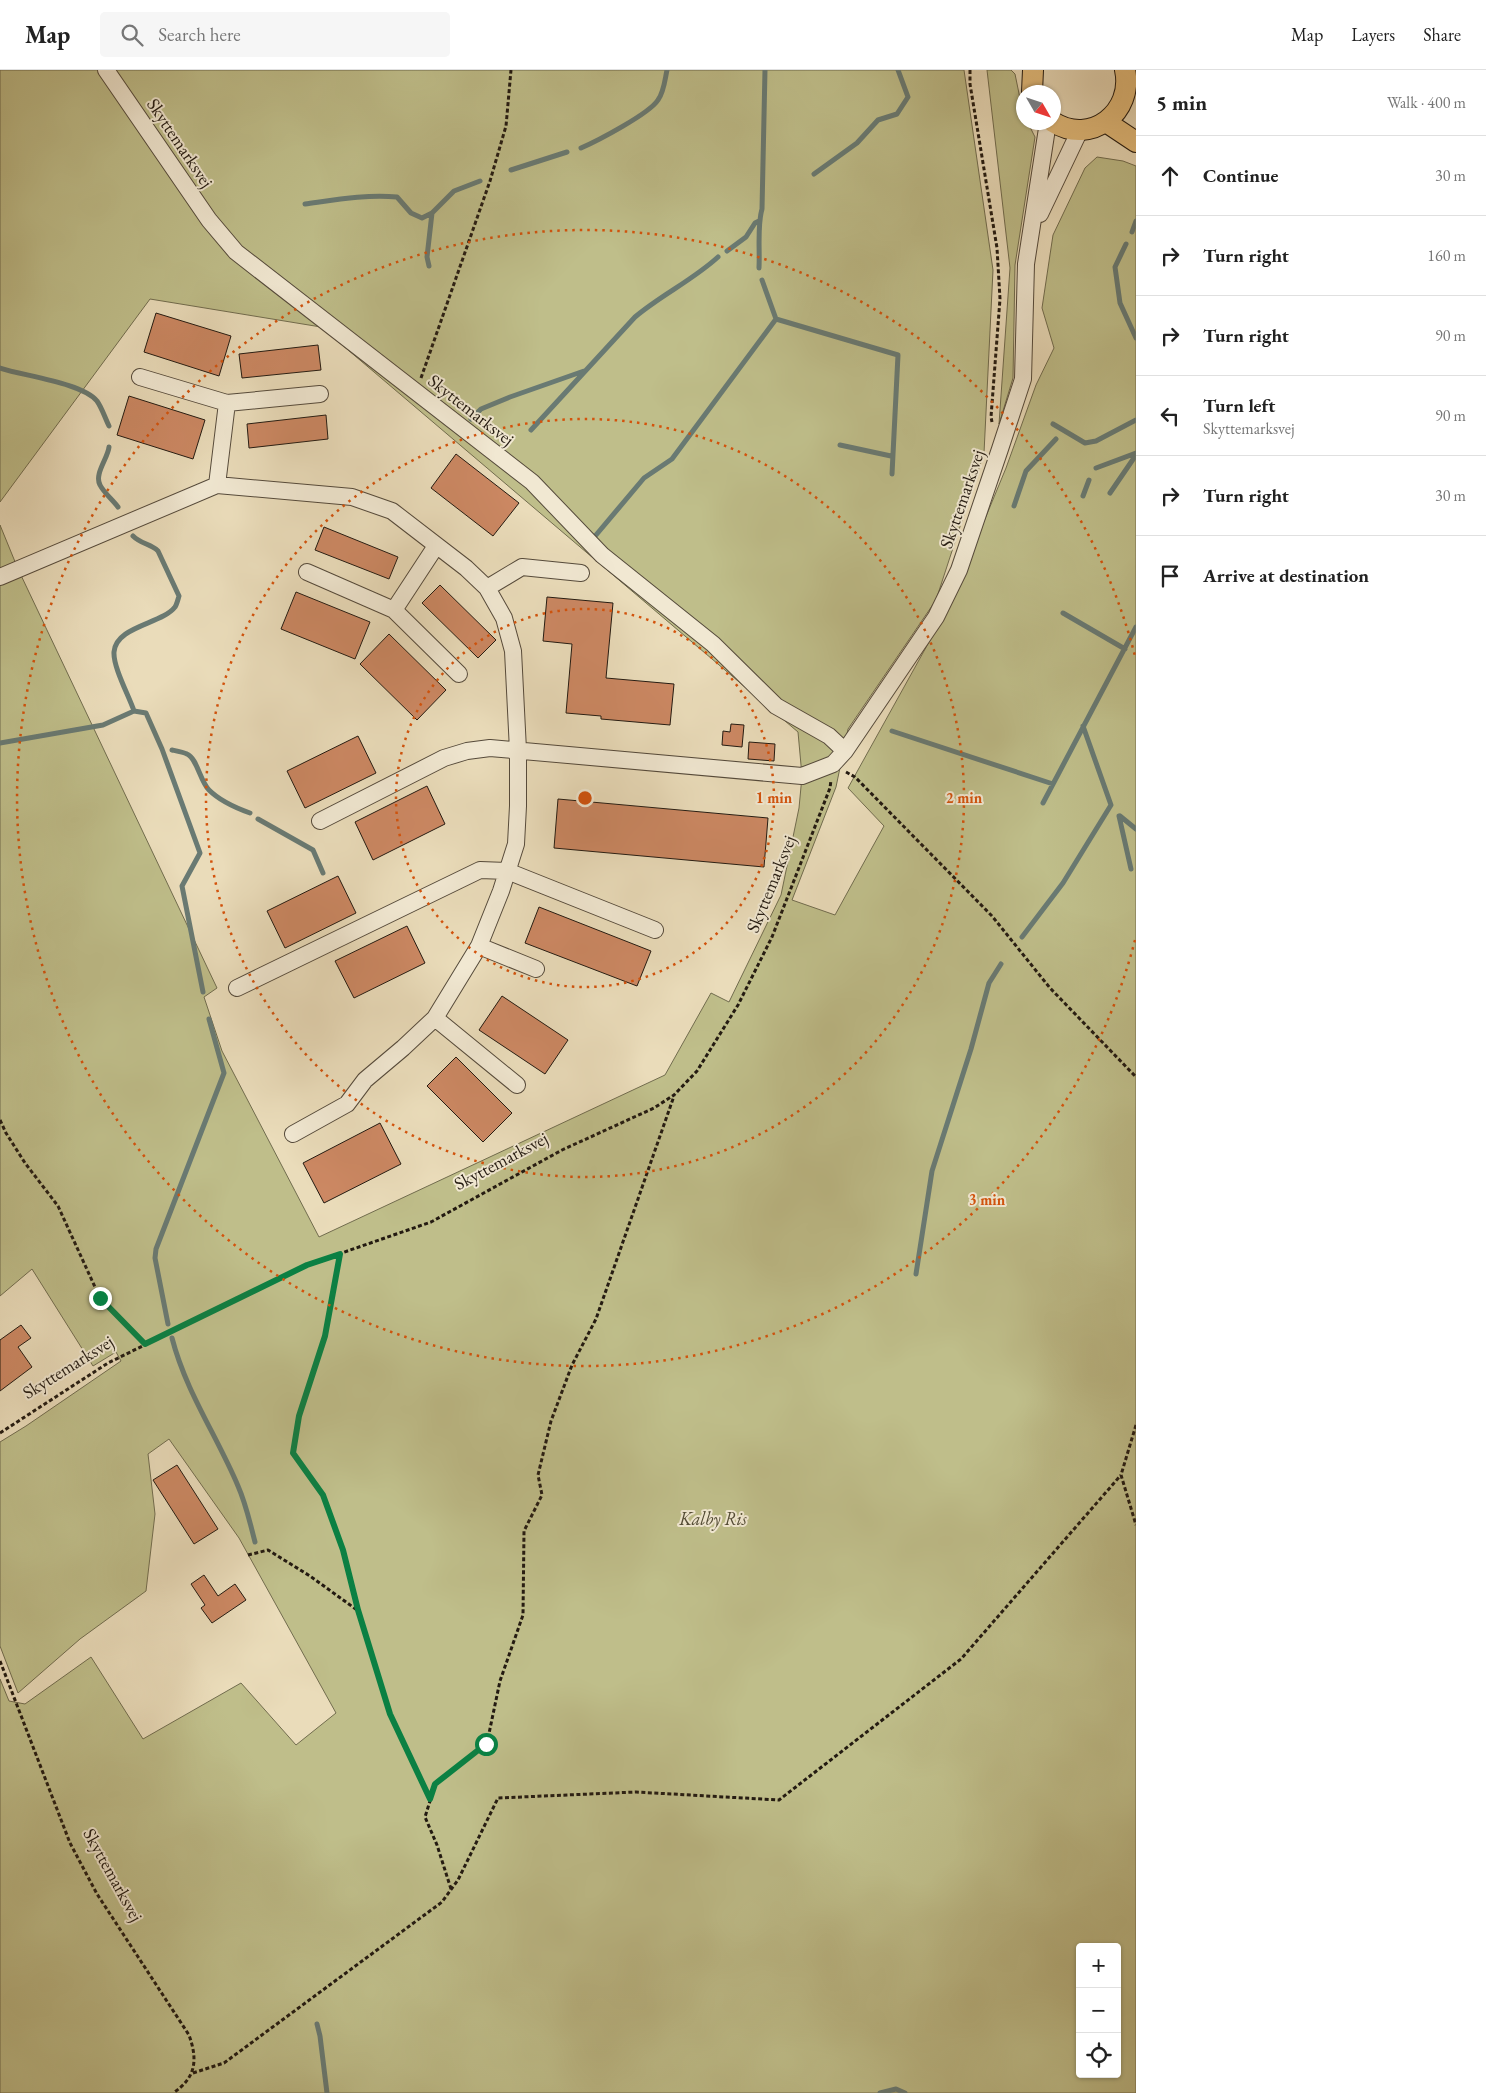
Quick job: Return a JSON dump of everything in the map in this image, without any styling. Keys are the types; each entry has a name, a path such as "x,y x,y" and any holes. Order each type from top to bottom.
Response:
{"main road":[{"path":"1061,126 1069,129 1080,130 1094,128 1106,122 1131,96 1126,70"},
{"path":"1106,122 1136,142"}],"street":[{"name":"Skyttemarksvej","path":"106,70 209,220 236,252 532,482 602,555 712,644 776,706 829,736 845,751"},
{"name":"Skyttemarksvej","path":"833,764 845,751 936,617 959,570 1000,449 1023,379 1026,264 1047,130"},
{"name":"Skyttemarksvej","path":"1032,230 1080,130"},
{"path":"140,377 227,403 320,394"},
{"path":"217,485 227,403"},
{"path":"0,576 217,485 352,497 392,511 466,568 487,588 504,618 513,651 518,750 518,806 516,844 502,891 479,946 435,1018 365,1080 347,1104 293,1134"},
{"path":"394,610 436,546"},
{"path":"487,588 522,566 581,573"},
{"path":"308,572 394,610 459,674"},
{"path":"320,821 444,758 467,750 490,748 518,750 802,776 833,764"},
{"path":"237,988 480,870 507,871 655,930"},
{"path":"479,946 536,969"},
{"path":"435,1018 517,1085"}],"path":[{"path":"416,392 490,181 506,126 511,70"},
{"path":"970,70 970,84 997,248 1000,299 991,417 1000,449"},
{"path":"833,764 855,777 985,909 1050,988 1136,1078"},
{"name":"Skyttemarksvej","path":"0,1433 108,1363 145,1344 307,1265 431,1222 562,1150 654,1108 674,1095 697,1071 738,1006 772,937 830,788 833,764"},
{"path":"451,1890 437,1845 425,1817 430,1799 435,1784 486,1744 500,1681 523,1615 524,1531 542,1495 538,1475 551,1421 572,1365 596,1319 674,1095"},
{"path":"0,1120 25,1164 58,1206 100,1298 145,1344"},
{"path":"340,1254 325,1336 299,1416 293,1453 323,1495 343,1550 358,1610 390,1714 430,1799"},
{"path":"173,2093 183,2086 192,2073 224,2063 442,1902 458,1880 498,1798 636,1792 779,1800 961,1659 1121,1475 1136,1425"},
{"path":"1121,1475 1136,1525"},
{"path":"248,1556 268,1550 310,1576 358,1610"},
{"name":"Skyttemarksvej","path":"0,1660 70,1843 97,1894 190,2035 194,2049 192,2073"}],"green space":[{"name":"Kalby Ris","path":"0,70 964,70 993,270 984,453 936,600 848,729 836,787 792,900 835,915 884,826 848,788 949,606 1006,468 1036,385 1054,348 1042,308 1053,235 1085,168 1097,157 1123,161 1136,166 1136,2093 0,2093 0,1679 9,1701 25,1704 91,1657 143,1739 241,1683 296,1745 336,1713 239,1538 169,1439 148,1454 155,1514 146,1591 80,1639 18,1693 0,1646 0,1442 121,1361 116,1352 93,1366 32,1269 0,1296 0,525 18,569 217,988 204,997 222,1051 319,1237 665,1075 711,993 729,1002 781,895 799,808 802,776 798,732 321,327 150,299 0,502"},
{"path":"987,70 1011,70 1015,74 1017,85 1016,130 1032,130 1035,137 1015,265 1013,378 999,424 1010,268"}],"building":[{"path":"156,313 231,336 219,376 144,352"},
{"path":"318,345 321,370 242,378 239,354"},
{"path":"129,396 205,420 193,459 117,435"},
{"path":"326,415 328,439 249,448 247,424"},
{"path":"456,454 519,503 493,536 431,488"},
{"path":"324,527 398,557 389,579 315,550"},
{"path":"440,585 496,640 478,658 422,603"},
{"path":"296,592 370,622 355,659 281,629"},
{"path":"547,597 613,603 606,678 674,684 670,725 601,719 601,716 566,713 572,644 543,641"},
{"path":"389,634 446,690 417,720 360,664"},
{"path":"731,724 744,725 742,747 722,745 723,731 730,732"},
{"path":"358,736 376,773 305,808 287,771"},
{"path":"749,742 775,744 774,761 748,759"},
{"path":"427,786 445,824 373,860 355,822"},
{"path":"558,799 768,818 764,867 554,848"},
{"path":"338,876 356,913 285,948 267,911"},
{"path":"539,907 651,951 637,986 525,943"},
{"path":"407,926 425,963 354,998 335,961"},
{"path":"502,996 568,1040 545,1074 479,1030"},
{"path":"456,1057 512,1113 483,1142 427,1086"},
{"path":"380,1123 401,1164 324,1203 303,1163"},
{"path":"21,1325 31,1338 18,1347 32,1367 0,1391 0,1340"},
{"path":"177,1465 218,1529 194,1544 153,1480"},
{"path":"204,1575 218,1596 235,1584 246,1600 212,1623 201,1608 205,1605 191,1584"}],"waterway":[{"path":"581,148 622,127 653,106 662,93 667,70"},
{"path":"759,268 765,70"},
{"path":"814,174 857,143 878,120 897,114 908,97 898,70"},
{"path":"511,170 567,152"},
{"path":"305,204 362,197 397,197 411,213 422,218 432,213 454,191 480,181"},
{"path":"429,266 427,257 432,213"},
{"path":"727,251 746,237 755,223 759,221"},
{"path":"1132,232 1136,221"},
{"path":"1126,244 1115,267 1120,303 1136,338"},
{"path":"531,430 635,317 718,257"},
{"path":"596,535 644,478 672,459 776,319 762,280"},
{"path":"776,319 898,355 892,474"},
{"path":"0,368 79,389 97,401 109,426"},
{"path":"471,419 481,409 584,371"},
{"path":"1053,424 1085,443 1096,441 1136,420"},
{"path":"1014,506 1026,471 1056,439"},
{"path":"840,445 891,456"},
{"path":"109,447 100,471 99,481 104,491 118,507"},
{"path":"1096,468 1136,453"},
{"path":"1110,493 1136,455"},
{"path":"1083,496 1089,480"},
{"path":"133,536 158,551 179,596 175,607 169,613 131,631 117,643 114,658 134,711"},
{"path":"1063,613 1125,649"},
{"path":"1043,803 1136,627"},
{"path":"0,743 103,725 134,711 146,713 162,749 200,853 182,886 203,992"},
{"path":"1022,937 1063,883 1111,805 1083,726"},
{"path":"892,731 1053,784"},
{"path":"172,750 190,756 206,786 213,794 228,804 250,813"},
{"path":"1119,816 1131,869"},
{"path":"1120,816 1136,829"},
{"path":"258,819 313,850 323,873"},
{"path":"916,1274 932,1171 971,1049 989,983 1001,964"},
{"path":"168,1324 155,1258 156,1249 224,1073 209,1019"},
{"path":"172,1338 185,1377 241,1493 255,1542"},
{"path":"317,2024 327,2093"},
{"path":"880,2093 896,2089 905,2093"}],"route":[{"path":"100,1298 145,1344 307,1265 340,1254 325,1336 299,1416 293,1453 323,1495 343,1550 358,1610 390,1714 430,1799 435,1784 486,1744"}]}
